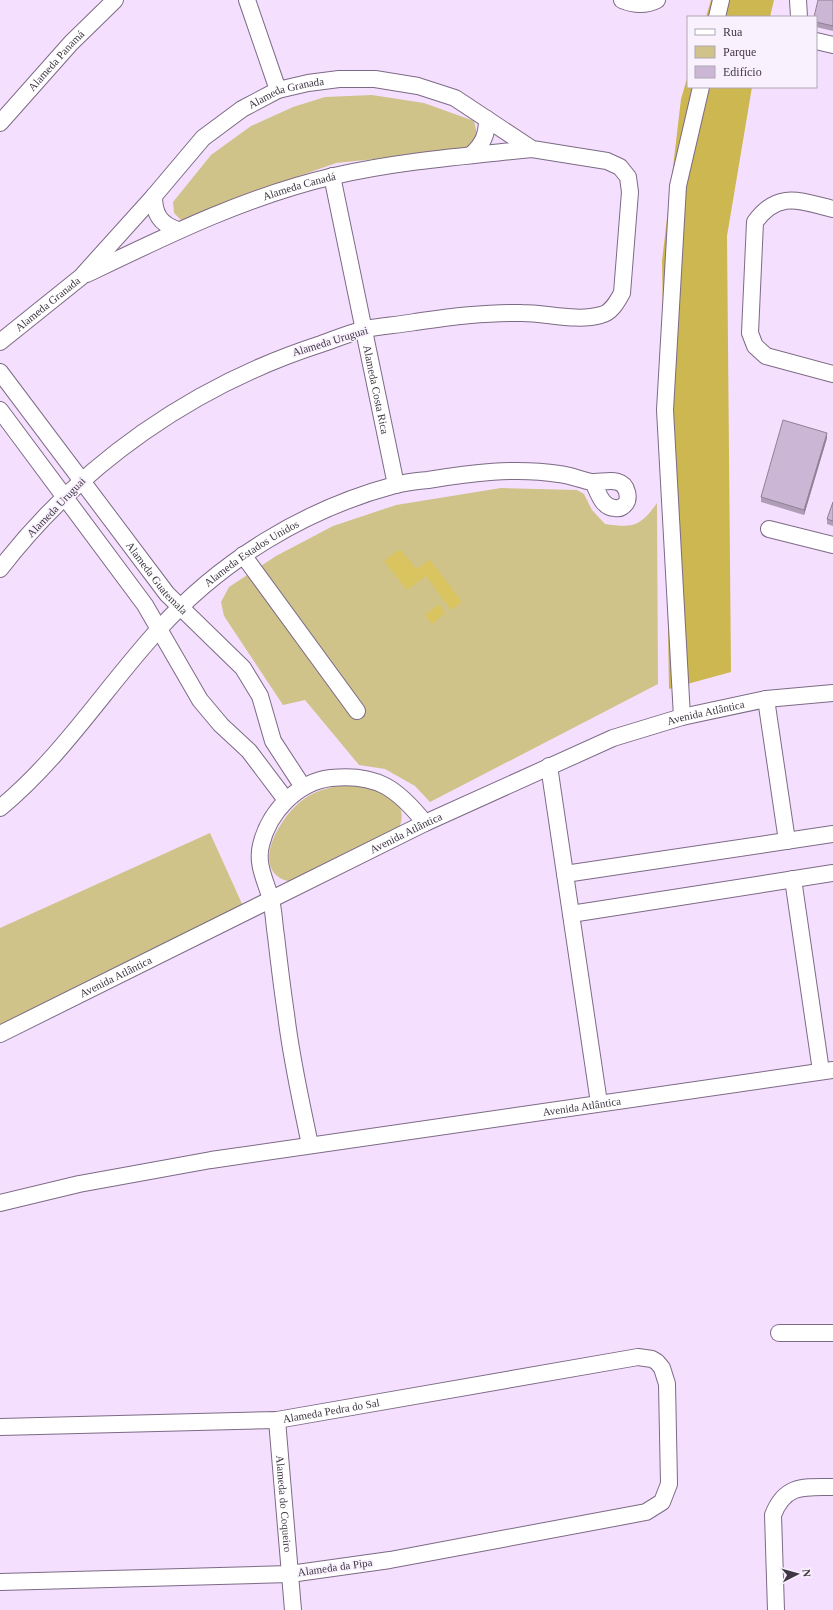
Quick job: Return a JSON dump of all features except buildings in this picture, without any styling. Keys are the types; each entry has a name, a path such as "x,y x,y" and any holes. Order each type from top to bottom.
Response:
{"street":[{"name":"Alameda Panamá","path":"0,123 71,43 115,0"},
{"path":"247,0 278,90"},
{"path":"622,0 632,4 649,4 657,0"},
{"path":"717,16 721,0"},
{"path":"798,0 799,16"},
{"path":"817,40 833,45"},
{"name":"Alameda Granada","path":"0,342 81,277 154,196 203,138 242,109 278,90 308,82 339,79 375,79 418,86 454,98 532,149 607,161 620,166 628,177 630,192"},
{"path":"682,717 666,410 678,186 701,88"},
{"path":"472,155 481,146 487,134 487,119"},
{"name":"Alameda Canadá","path":"81,277 178,230 235,206 332,176 380,166 532,149"},
{"name":"Alameda Costa Rica","path":"332,176 365,329 396,485"},
{"name":"Alameda Uruguai","path":"0,569 25,538 80,480 147,428 210,391 278,358 365,329 456,316 522,313 584,317 602,315 615,306 622,293 630,192"},
{"path":"154,196 154,207 158,218 167,226 178,230"},
{"path":"833,209 792,200 776,203 764,210 755,222 750,333 755,346 766,356 833,374"},
{"name":"Alameda Guatemala","path":"0,372 167,594 243,668 260,696 273,741 303,787"},
{"path":"0,410 145,605 200,700 221,725 249,751 286,800"},
{"name":"Alameda Estados Unidos","path":"0,808 12,798 74,733 159,628 204,584 243,555 291,526 342,503 396,485 458,475 511,471 559,474 593,482"},
{"path":"768,529 833,545"},
{"path":"243,555 357,711"},
{"name":"Avenida Atlântica","path":"0,1034 425,823 613,738 682,717 766,699 833,693"},
{"path":"766,699 787,841"},
{"path":"549,766 598,1103"},
{"path":"310,1145 290,1046 271,900 260,865 261,845 270,822 286,800 303,787 328,779 351,776 376,780 396,791 425,823"},
{"path":"565,874 833,834"},
{"path":"571,914 833,873"},
{"path":"793,879 827,1070"},
{"name":"Avenida Atlântica","path":"0,1202 78,1184 211,1160 827,1070"},
{"path":"779,1333 833,1333"},
{"name":"Alameda Pedra do Sal","path":"0,1427 277,1420 638,1357 652,1359 657,1362 662,1368 667,1384 669,1484 662,1502"},
{"name":"Alameda do Coqueiro","path":"277,1420 294,1610"},
{"path":"776,1610 773,1514 778,1503 789,1492 802,1488 833,1487"},
{"name":"Alameda da Pipa","path":"0,1582 290,1574 390,1560 646,1512 662,1502"}],"green space":[{"path":"372,95 424,103 474,121 477,134 474,143 463,150 336,163 234,199 191,223 181,220 174,213 173,202 211,155 251,126 293,107 325,97"},
{"path":"501,488 577,490 584,494 592,510 605,524 623,526 635,524 646,517 657,503 658,684 430,802 415,786 385,769 359,765 305,700 283,705 224,616 221,602 229,587 276,556 333,526 396,505"},
{"path":"350,785 380,791 396,802 401,809 402,819 398,830 300,882 284,880 274,873 270,863 270,851 273,839 288,815 304,799 320,790"},
{"path":"210,833 243,906 0,1027 0,928"}],"shaded area":[{"path":"711,0 774,0 770,16 706,16"},
{"path":"687,78 687,88 752,88 727,236 731,672 669,689 662,261 681,99"},
{"path":"400,549 416,569 430,560 462,602 451,610 426,576 407,590 384,561"},
{"path":"439,604 445,613 432,624 425,615"}]}
